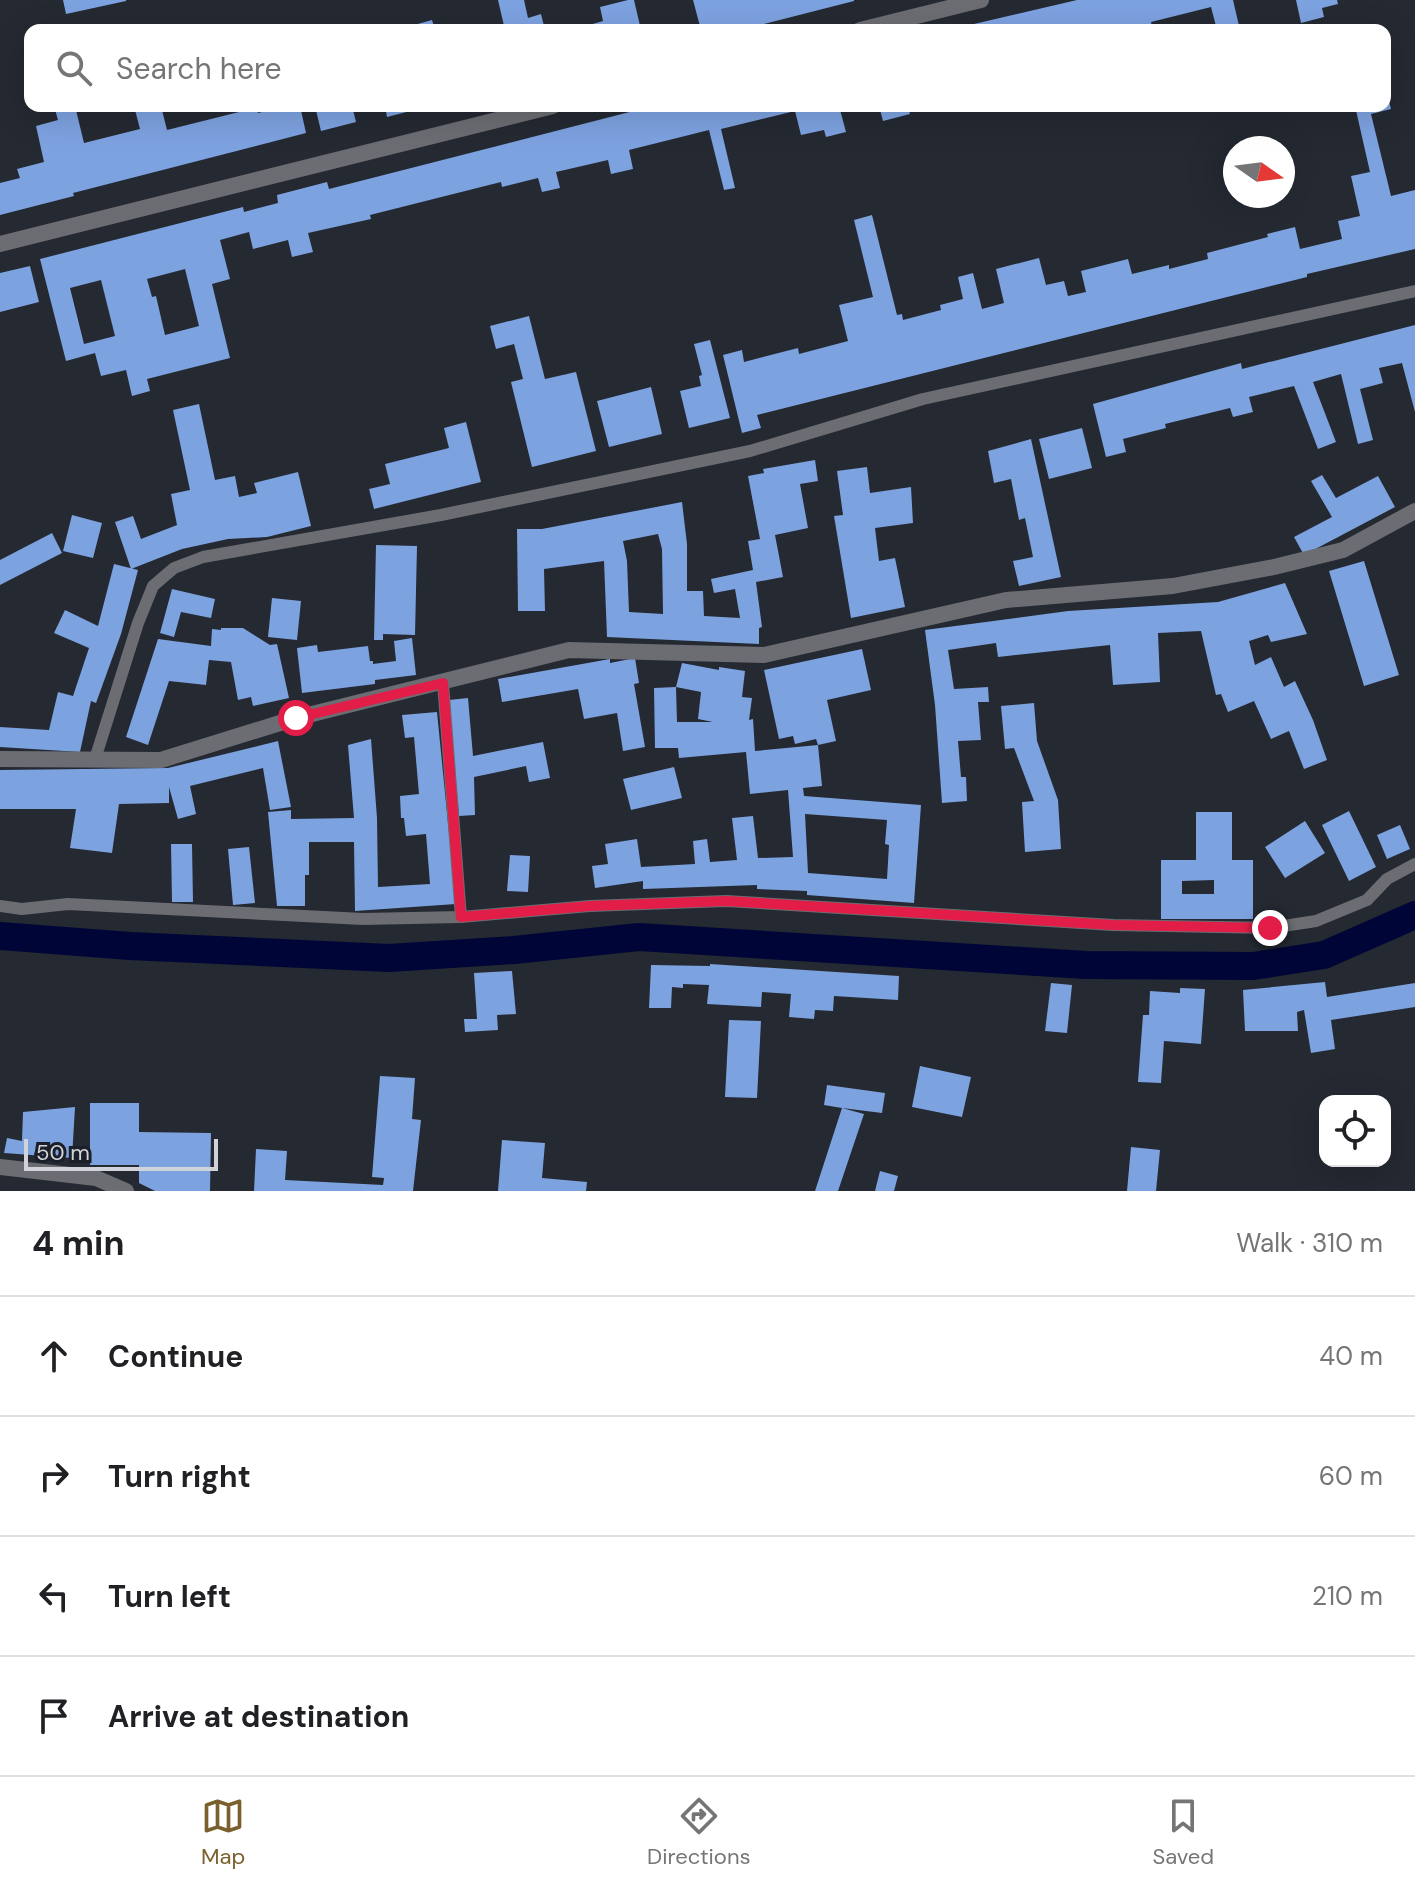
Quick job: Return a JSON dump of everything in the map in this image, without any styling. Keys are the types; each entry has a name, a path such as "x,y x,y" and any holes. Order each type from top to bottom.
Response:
{"street":[{"path":"884,24 981,0"},
{"path":"0,244 529,112"},
{"path":"0,759 161,760 296,718 569,650 764,655 1006,600 1173,586 1343,550 1415,511"},
{"path":"0,1167 96,1178 126,1191"}],"lane":[{"path":"95,759 138,623 153,586 174,568 203,557 441,515 750,451 923,399 1415,291"},
{"path":"443,683 461,917"},
{"path":"0,906 22,909 68,904 363,919 461,917 590,906 726,901 1113,925 1270,928 1316,921 1367,900 1387,879 1415,864"}],"building":[{"path":"63,0 126,0 126,1 66,14"},
{"path":"498,0 524,0 528,18 541,14 544,24 504,24"},
{"path":"634,0 640,24 593,24 603,21 600,7"},
{"path":"693,0 854,0 764,24 699,24"},
{"path":"1077,0 1233,0 1239,24 1215,24 1211,7 1152,24 974,24"},
{"path":"1296,0 1337,0 1338,4 1322,8 1324,17 1301,23"},
{"path":"56,112 76,112 84,143 140,129 136,112 162,112 167,130 239,112 301,112 306,133 0,215 0,183 20,178 17,169 44,162 36,126 58,120"},
{"path":"316,112 354,112 356,122 321,131"},
{"path":"386,112 406,112 387,117"},
{"path":"630,112 791,112 721,129 735,188 724,190 709,130 629,150 633,169 611,174 608,160 556,172 560,188 542,192 538,178 502,187 501,182 370,215 371,219 308,233 313,252 292,257 288,240 253,249 249,232 220,240 230,279 212,284 230,358 147,379 150,391 132,396 126,370 101,376 95,353 66,361 40,259 243,207 244,212 278,203 277,195 327,182 329,189","holes":["185,269 199,326 165,335 156,296 152,297 147,279","101,280 115,336 84,344 70,288"]},
{"path":"795,112 841,112 846,132 826,137 824,130 801,135"},
{"path":"881,112 910,112 910,114 883,121"},
{"path":"1356,112 1379,112 1371,114 1391,196 1415,190 1415,249 757,415 761,428 742,433 723,355 742,350 744,362 798,348 799,354 848,341 839,305 873,297 854,220 872,215 897,315 902,314 903,320 941,310 940,305 963,299 958,277 973,273 982,309 1004,303 996,269 1039,258 1046,285 1064,281 1068,296 1086,292 1081,271 1128,259 1132,274 1169,265 1169,269 1208,259 1207,253 1295,227 1300,249 1342,239 1338,221 1360,216 1351,176 1370,172"},
{"path":"30,266 39,302 0,312 0,273"},
{"path":"529,316 545,379 576,372 596,451 532,467 511,382 523,379 514,344 496,349 490,326"},
{"path":"1415,325 1415,412 1402,363 1379,368 1383,383 1360,389 1373,440 1358,444 1341,374 1313,382 1336,442 1318,449 1294,386 1249,397 1253,412 1233,417 1230,408 1165,424 1166,428 1123,439 1126,452 1106,457 1093,404 1241,363 1242,369"},
{"path":"710,340 730,418 689,428 680,391 701,386 699,376 702,375 694,344"},
{"path":"651,387 662,434 609,447 597,401"},
{"path":"199,404 215,480 235,476 239,497 257,493 254,483 298,472 311,526 267,537 228,539 182,549 131,569 115,522 133,516 141,539 177,525 171,494 190,490 173,410"},
{"path":"466,422 481,482 374,509 369,489 390,484 385,464 449,448 444,428"},
{"path":"1082,428 1092,468 1049,479 1039,439"},
{"path":"1031,439 1061,577 1019,586 1013,561 1033,557 1025,518 1019,520 1011,479 994,483 988,451"},
{"path":"815,460 818,481 800,484 808,528 775,535 783,577 756,582 762,627 759,628 759,644 607,637 604,561 544,569 545,611 518,611 517,529 542,529 682,502 687,544 687,591 703,591 704,616 740,618 735,589 714,593 711,579 753,570 748,541 760,539 748,476 764,473 763,469","holes":["658,534 662,549 663,614 629,612 623,541"]},
{"path":"867,467 870,493 911,487 913,523 875,528 879,561 895,558 905,607 851,618 834,516 843,515 837,471"},
{"path":"1322,475 1336,498 1378,476 1395,507 1304,555 1294,537 1332,517 1311,481"},
{"path":"72,515 102,523 93,558 63,551"},
{"path":"52,533 62,553 0,585 0,560"},
{"path":"376,545 417,546 415,635 383,634 383,640 374,640"},
{"path":"1364,561 1399,675 1364,686 1329,571"},
{"path":"114,564 138,570 121,634 96,703 91,701 80,752 0,747 0,727 49,730 58,692 73,696 89,648 54,633 65,610 98,626"},
{"path":"1285,583 1307,634 1271,642 1268,635 1249,641 1255,665 1271,657 1284,687 1295,681 1327,760 1304,769 1289,731 1271,739 1254,701 1228,712 1221,694 1216,695 1201,631 1158,633 1160,682 1113,685 1110,645 998,657 996,643 948,650 954,689 988,687 989,702 978,702 981,740 958,741 961,777 966,777 967,801 942,803 935,705 925,630 1068,611 1218,602"},
{"path":"172,589 215,599 211,618 181,612 174,637 160,633"},
{"path":"272,598 301,601 297,640 268,637"},
{"path":"243,628 270,645 277,644 289,698 253,706 251,697 238,700 231,662 209,660 206,685 169,681 148,745 126,737 158,639 211,646 212,629"},
{"path":"412,638 416,675 375,680 375,684 302,693 297,648 317,645 318,652 368,646 373,664 396,661 394,641"},
{"path":"862,649 871,690 827,700 836,741 818,745 816,739 795,744 793,736 779,739 764,670"},
{"path":"635,658 639,683 634,684 645,747 623,751 617,713 584,719 578,689 502,702 498,679 610,659 610,663"},
{"path":"682,663 745,671 742,697 752,698 749,720 753,719 755,751 818,745 822,786 803,788 804,796 921,805 914,903 807,895 807,891 757,889 757,885 643,889 643,881 595,888 592,866 608,864 605,844 637,839 641,867 695,864 693,841 707,839 710,862 737,860 732,818 753,816 758,858 793,857 788,790 750,794 746,752 679,758 678,748 655,748 654,688 676,687","holes":["676,687 701,692 698,719 713,722 677,722","805,814 887,820 887,879 808,873"]},
{"path":"468,698 473,756 543,742 550,778 529,782 526,766 474,777 475,815 459,816 449,700"},
{"path":"1034,703 1037,741 1058,800 1061,849 1025,852 1022,802 1034,801 1014,748 1005,749 1001,706"},
{"path":"437,712 456,904 355,911 354,842 309,842 305,906 277,906 268,812 291,810 291,819 354,818 348,745 371,739 378,887 430,884 426,834 406,836 404,818 401,818 400,796 419,794 414,737 405,738 402,715"},
{"path":"278,741 291,807 270,810 263,768 190,786 196,814 178,819 169,787 169,803 119,804 112,853 70,848 76,809 0,809 0,770 168,768"},
{"path":"674,767 682,798 631,810 623,779"},
{"path":"1349,811 1376,867 1349,881 1322,825"},
{"path":"1196,812 1232,812 1232,860 1253,860 1253,919 1161,919 1161,860 1196,860","holes":["1214,880 1214,894 1182,894 1182,881"]},
{"path":"1305,821 1325,853 1285,878 1265,847"},
{"path":"1400,825 1410,849 1387,859 1377,835"},
{"path":"171,844 192,844 193,902 172,902"},
{"path":"249,847 255,903 233,905 228,849"},
{"path":"510,855 530,856 528,892 507,891"},
{"path":"710,964 899,976 898,1000 834,996 833,1011 815,1010 814,1019 789,1017 791,994 762,992 761,1007 707,1004 709,985 683,984 683,988 672,987 671,1008 649,1008 651,965"},
{"path":"512,971 516,1014 497,1015 498,1030 465,1032 464,1019 477,1019 474,973"},
{"path":"1325,982 1327,997 1415,983 1415,1007 1331,1020 1335,1049 1311,1053 1304,1010 1297,1012 1298,1031 1245,1031 1243,990"},
{"path":"1051,983 1072,985 1067,1033 1045,1031"},
{"path":"1180,988 1205,989 1201,1044 1164,1041 1161,1083 1138,1082 1143,1015 1149,1015 1150,991 1180,993"},
{"path":"729,1020 761,1021 757,1098 725,1097"},
{"path":"920,1066 971,1077 962,1117 912,1107"},
{"path":"380,1076 415,1078 412,1119 421,1120 413,1191 254,1191 256,1149 287,1151 285,1180 383,1185 384,1178 372,1177"},
{"path":"827,1085 885,1093 882,1113 824,1105"},
{"path":"90,1103 139,1103 139,1132 211,1133 210,1191 155,1191 139,1183 139,1165 90,1165"},
{"path":"75,1107 72,1158 4,1153 7,1138 22,1141 23,1112"},
{"path":"842,1108 864,1114 838,1191 815,1191"},
{"path":"502,1140 545,1143 542,1178 587,1182 586,1191 498,1191"},
{"path":"1131,1147 1160,1150 1156,1191 1127,1191"},
{"path":"880,1171 898,1176 894,1191 875,1191"}],"waterway":[{"path":"0,936 130,946 389,958 514,950 639,937 1086,965 1253,966 1324,955 1415,915"}],"route":[{"path":"296,718 443,683 461,917 590,906 726,901 1113,925 1270,928"}]}
